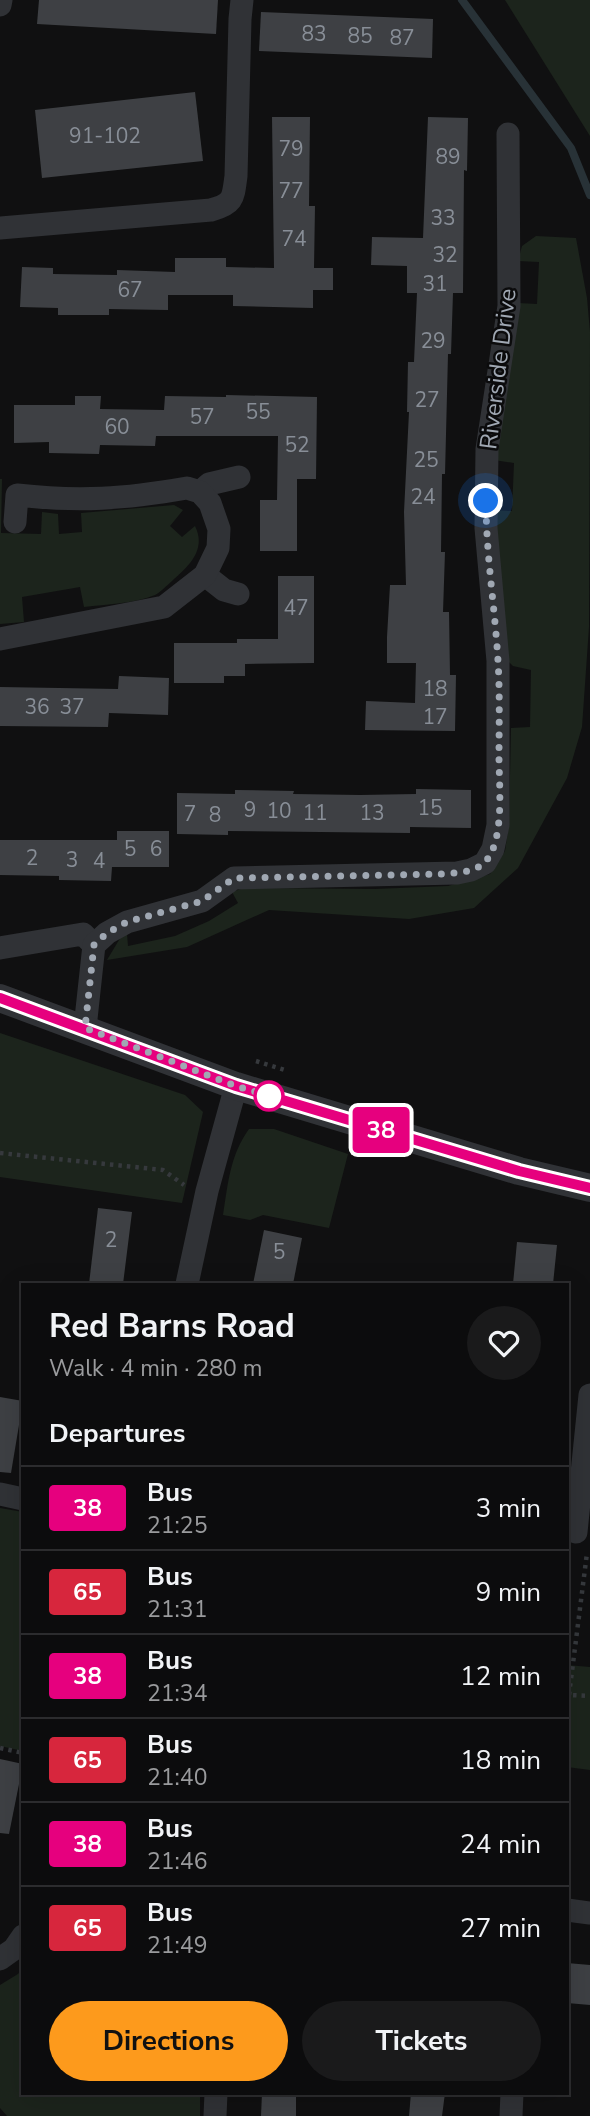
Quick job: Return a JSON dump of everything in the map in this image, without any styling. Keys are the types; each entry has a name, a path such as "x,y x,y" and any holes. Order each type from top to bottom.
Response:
{"street":[{"path":"0,228 211,210 226,206 233,198 236,176 242,0"},
{"name":"Riverside Drive","path":"94,945 107,933 127,922 202,901 234,878 457,873 485,863 493,849 499,801 498,661 486,528 487,449 509,306 508,134"},
{"path":"200,492 209,484 239,477"},
{"path":"0,639 164,607 205,575 218,548 219,529 210,503 200,492 187,488 98,500 16,495 15,522"},
{"path":"205,575 224,590 238,594"},
{"path":"0,948 83,934 94,945 85,1028"},
{"path":"0,998 236,1086 519,1171 590,1188"},
{"path":"187,1283 207,1191 236,1086"},
{"path":"581,1533 590,1395"},
{"path":"0,1494 21,1499"},
{"path":"569,1910 590,1913"},
{"path":"0,1959 21,1938"},
{"path":"215,2116 216,2095"},
{"path":"511,2116 512,2095"}],"path":[{"path":"0,1153 163,1170 182,1181 188,1191 192,1182"},
{"path":"569,1684 581,1533"},
{"path":"569,1697 590,1696"},
{"path":"0,1748 21,1753"}],"shaded area":[{"path":"505,0 590,0 590,136"},
{"path":"536,236 576,238 587,298 590,332 589,627 582,727 567,778 518,868 474,908 409,919 269,910 187,947 107,960 122,935 127,934 128,946 175,936 209,921 238,903 232,892 244,888 375,889 448,886 490,874 505,851 509,824 511,728 530,727 531,670 513,666 509,662 491,510 512,511 514,463 494,460 518,303 537,304 539,262 518,261 522,246"},
{"path":"0,479 1,533 41,534 42,512 58,514 59,534 82,532 81,513 174,505 183,510 170,526 182,537 195,526 199,543 197,550 184,570 155,595 129,602 84,607 80,587 22,597 24,622 0,624"},
{"path":"0,1033 185,1095 203,1112 182,1203 0,1177"},
{"path":"249,1129 274,1129 348,1154 329,1228 263,1215 250,1220 223,1215 234,1159"},
{"path":"0,1508 21,1512 21,1751 0,1746"},
{"path":"569,1665 590,1667 590,1770 569,1767"},
{"path":"21,1970 21,2095 200,2095 200,2116 7,2116 0,2108 0,1985"}],"building":[{"path":"39,0 218,0 216,34 37,24"},
{"path":"261,12 433,19 432,58 259,51"},
{"path":"195,92 203,161 42,178 35,110"},
{"path":"272,117 310,117 309,206 315,206 314,268 333,268 333,290 313,290 313,308 233,306 233,295 168,295 168,310 109,309 109,315 58,315 58,308 20,307 22,267 53,268 53,274 117,275 117,270 175,272 175,258 226,258 226,267 274,268"},
{"path":"428,117 468,118 467,171 464,170 463,293 453,293 451,354 448,354 445,474 442,474 441,552 445,552 443,612 449,612 450,675 456,675 455,731 365,730 366,701 415,703 416,663 387,663 387,637 390,585 406,585 404,512 409,412 408,362 414,362 417,293 407,293 407,266 371,265 372,237 423,238"},
{"path":"75,396 101,396 100,409 164,410 165,396 317,397 316,479 297,479 297,551 260,551 260,500 277,500 278,436 156,436 155,446 100,445 99,454 49,453 49,442 14,443 14,405 75,405"},
{"path":"278,576 314,576 314,663 245,664 245,676 224,676 224,683 174,683 174,643 237,643 237,639 278,639"},
{"path":"119,676 169,678 168,715 109,713 108,727 0,726 0,687 118,689"},
{"path":"416,789 471,790 471,828 410,827 410,833 228,831 228,835 177,834 177,793 235,794 235,790 360,795 416,794"},
{"path":"117,831 169,831 169,867 112,867 111,881 59,880 59,876 0,875 0,840 117,840"},
{"path":"98,1208 132,1212 123,1283 89,1283"},
{"path":"264,1230 302,1238 293,1283 253,1283"},
{"path":"517,1242 557,1245 553,1283 513,1283"},
{"path":"0,1397 21,1401 21,1413 11,1473 0,1472"},
{"path":"0,1759 21,1764 21,1774 9,1834 0,1833"},
{"path":"569,1963 590,1965 590,2005 569,2003"},
{"path":"262,2095 296,2095 296,2116 261,2116"},
{"path":"411,2095 445,2095 442,2116 409,2116"}],"waterway":[{"path":"462,0 571,148 590,195"}],"bus line":[{"name":"38","path":"0,998 236,1086 519,1171 590,1188"}],"route":[{"path":"269,1096 280,1099 236,1086 85,1028 94,945 107,933 127,922 202,901 234,878 457,873 485,863 493,849 499,801 498,661 486,501"}]}
